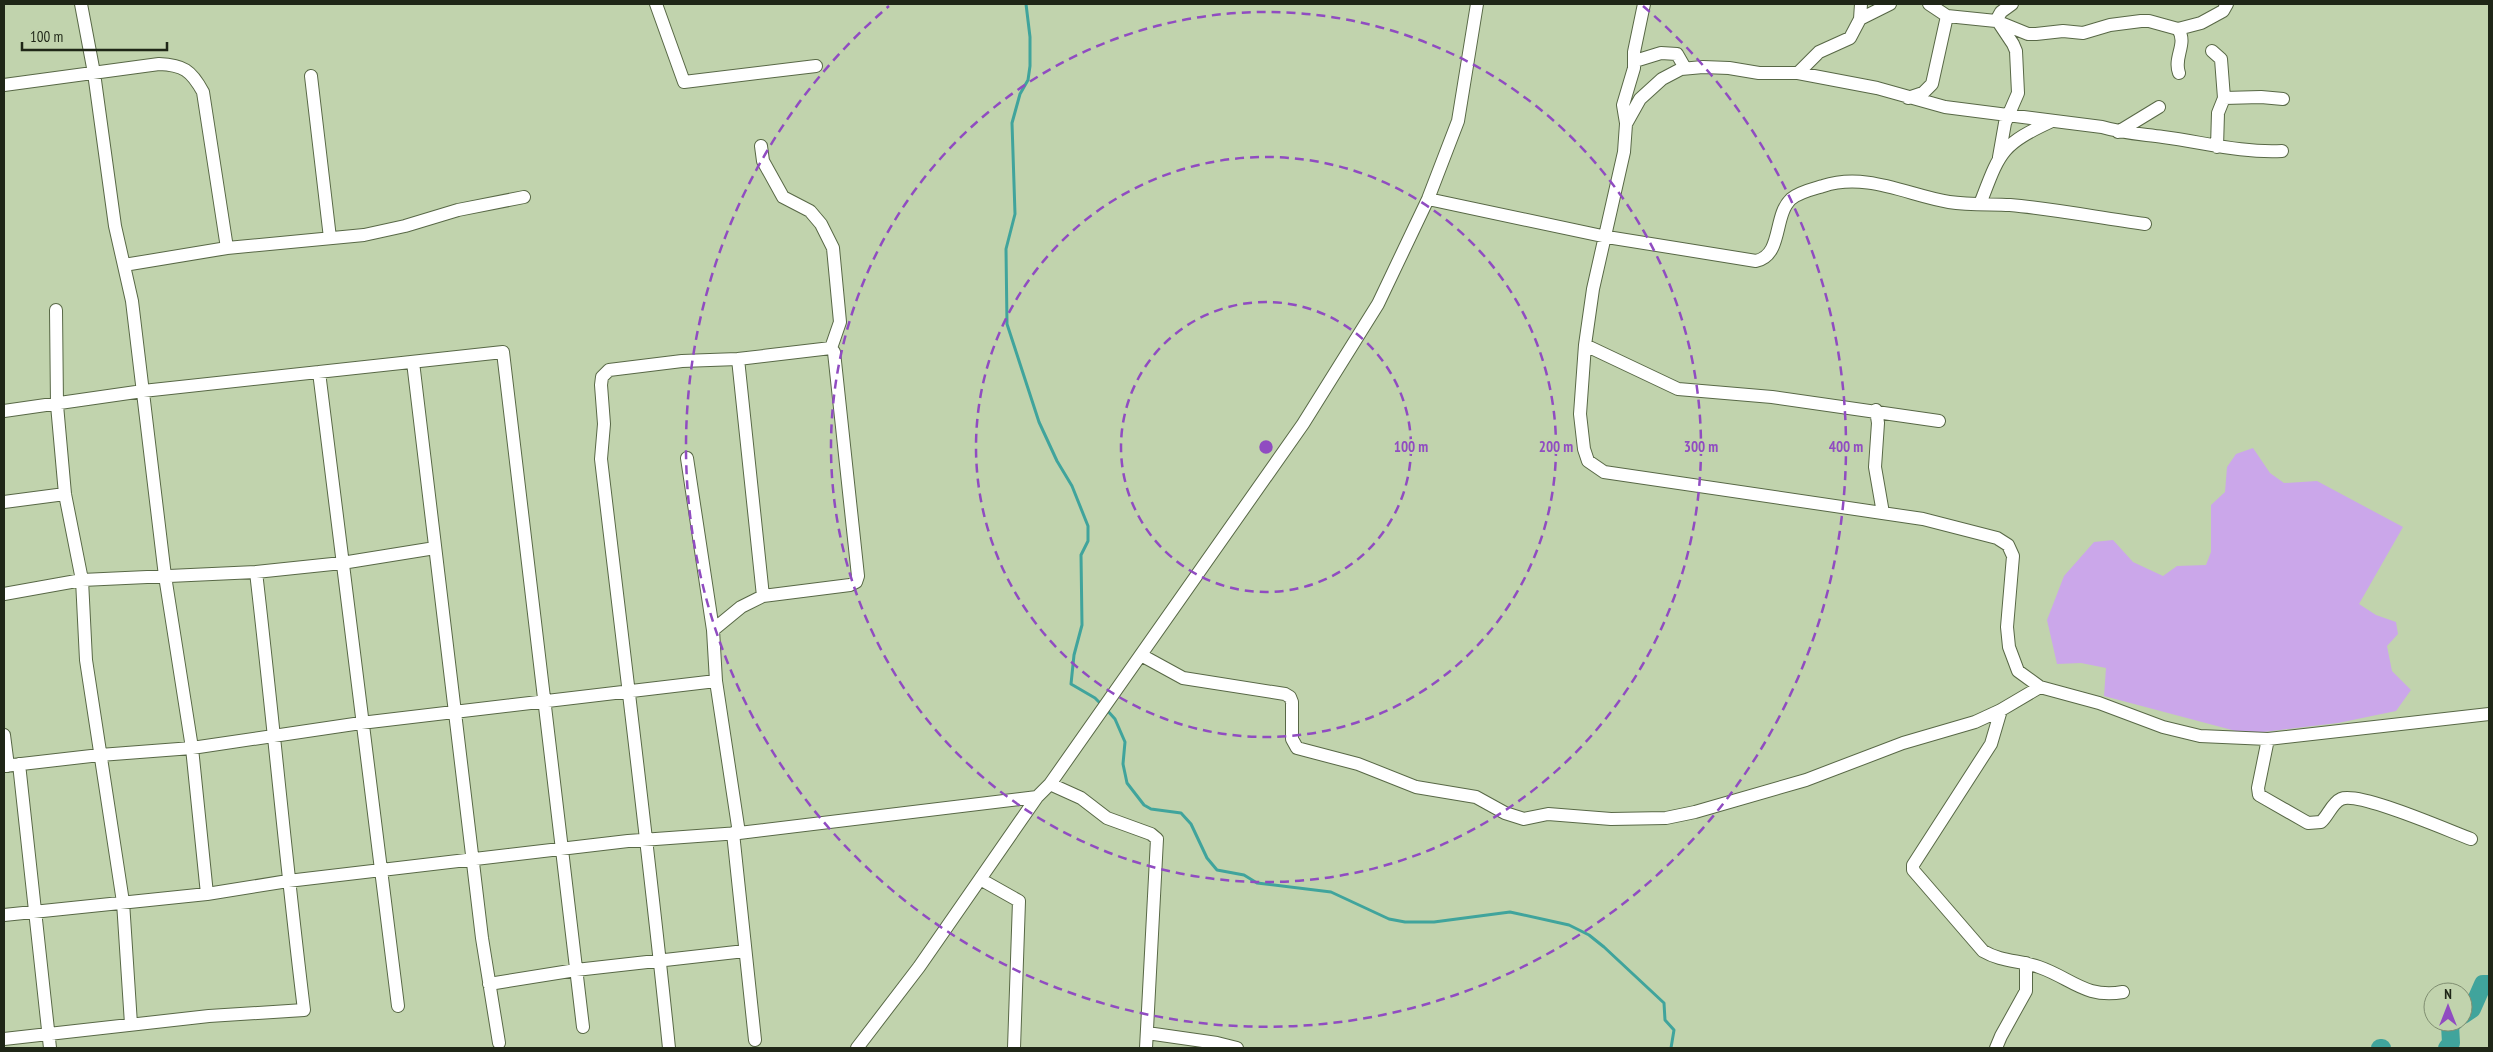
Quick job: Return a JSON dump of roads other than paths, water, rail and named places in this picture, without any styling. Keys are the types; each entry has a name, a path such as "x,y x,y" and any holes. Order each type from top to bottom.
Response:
{"street":[{"path":"81,4 94,73 116,226 132,301 165,576 192,748 207,894"},
{"path":"656,4 684,82 816,66"},
{"path":"858,1048 919,967 1037,797 1050,784 1303,424 1378,304 1428,199 1458,122 1477,4"},
{"path":"1644,4 1634,52 1630,84 1623,105 1626,124 1624,152 1607,236 1593,289 1585,345 1580,414 1584,449 1588,461 1604,472 1883,513 1942,524 1997,538 2008,545 2013,556 2007,627 2009,647 2018,671 2040,687 2099,703 2163,727 2200,736 2268,739 2489,714"},
{"path":"1798,73 1819,52 1850,38 1860,19 1861,4"},
{"path":"1860,19 1890,4"},
{"path":"1929,4 1947,16 1999,14 2012,4"},
{"path":"1999,14 2028,34 2083,33 2110,25 2141,21 2149,21 2178,29 2201,24 2223,11 2227,4"},
{"path":"1980,204 1999,157 2008,114 2014,106 2018,93 2016,51 1999,14"},
{"path":"1908,98 1923,94 1932,84 1947,16"},
{"path":"2178,29 2182,42 2176,59 2179,73"},
{"path":"2212,51 2221,59 2224,98 2218,113 2218,148"},
{"path":"1634,61 1670,52 1677,54 1685,68"},
{"path":"4,85 159,64 177,64 195,78 203,92 227,248"},
{"path":"1626,124 1640,99 1662,78 1685,68 1716,67 1759,73 1798,73 1877,88 1945,107 2102,127 2118,132 2162,137 2218,148 2248,151 2282,151"},
{"path":"311,76 330,238"},
{"path":"1626,94 1640,99"},
{"path":"2224,98 2261,97 2283,99"},
{"path":"2118,132 2159,107"},
{"path":"1999,157 2017,139 2052,121"},
{"path":"761,146 763,161 783,197 810,211 821,224 833,248 840,322 830,348"},
{"path":"1428,199 1607,236 1756,261 1766,259 1771,252 1784,209 1792,199 1828,185 1847,182 1876,184 1948,202 2011,206 2145,224"},
{"path":"124,265 227,248 364,235 405,226 458,210 524,197"},
{"path":"56,310 57,405 65,494 82,580 86,660 123,902 131,1024"},
{"path":"1585,345 1678,389 1772,397 1876,410 1939,421"},
{"path":"669,1048 648,840 628,692 601,459 604,424 602,377 609,370 622,368 682,361 738,359 830,348"},
{"path":"713,630 742,606 763,596 850,585 856,582 858,576 834,352 830,348"},
{"path":"4,412 143,391 503,352 583,1027"},
{"path":"738,359 763,596"},
{"path":"414,362 473,859 489,984 499,1043"},
{"path":"319,372 361,723 398,1006"},
{"path":"1876,410 1878,423 1875,467 1883,513"},
{"path":"687,458 713,630 716,681 736,833 755,1040"},
{"path":"4,502 65,494"},
{"path":"4,594 82,580 256,572 342,563 436,548"},
{"path":"4,1039 209,1016 304,1010 288,881 275,737 256,572"},
{"path":"1141,655 1183,678 1285,694 1292,702 1292,740 1297,748 1358,764 1416,787 1476,798 1504,812 1524,819 1548,814 1640,819 1666,818 1695,812 1806,780 1903,743 1975,722 2040,687"},
{"path":"10,765 100,755 192,748 361,723 545,703 716,681"},
{"path":"2000,710 1991,744 1913,868 1983,950 1996,958 2040,967 2094,993 2123,992"},
{"path":"4,735 35,911 50,1048"},
{"path":"2268,739 2258,788 2259,795 2308,823 2320,822 2337,802 2349,797 2378,804 2471,839"},
{"path":"1050,784 1081,798 1107,818 1151,834 1157,839 1146,1048"},
{"path":"4,915 207,894 288,881 628,841 736,833 1037,797"},
{"path":"980,879 1019,902 1014,1048"},
{"path":"489,984 576,970 746,950"},
{"path":"1996,1048 2000,1036 2026,991 2026,963"},
{"path":"1147,1033 1217,1043 1237,1048"}],"waterway":[{"path":"1026,4 1030,37 1030,66 1028,80 1020,94 1012,123 1015,214 1006,249 1007,324 1039,422 1057,461 1072,486 1088,526 1088,541 1081,555 1082,625 1074,655 1071,684 1095,698 1101,704"},
{"path":"1106,709 1115,719 1125,742 1123,764 1127,783 1144,805 1151,809 1181,813 1191,824 1207,858 1217,870 1244,875 1257,883 1331,892 1389,919 1405,922 1434,922 1510,912 1569,925 1589,935 1604,947 1664,1003 1665,1020 1674,1030 1671,1048"},
{"path":"2473,1007 2483,984 2489,984"},
{"path":"2447,1048 2451,1043 2450,1032"}]}
